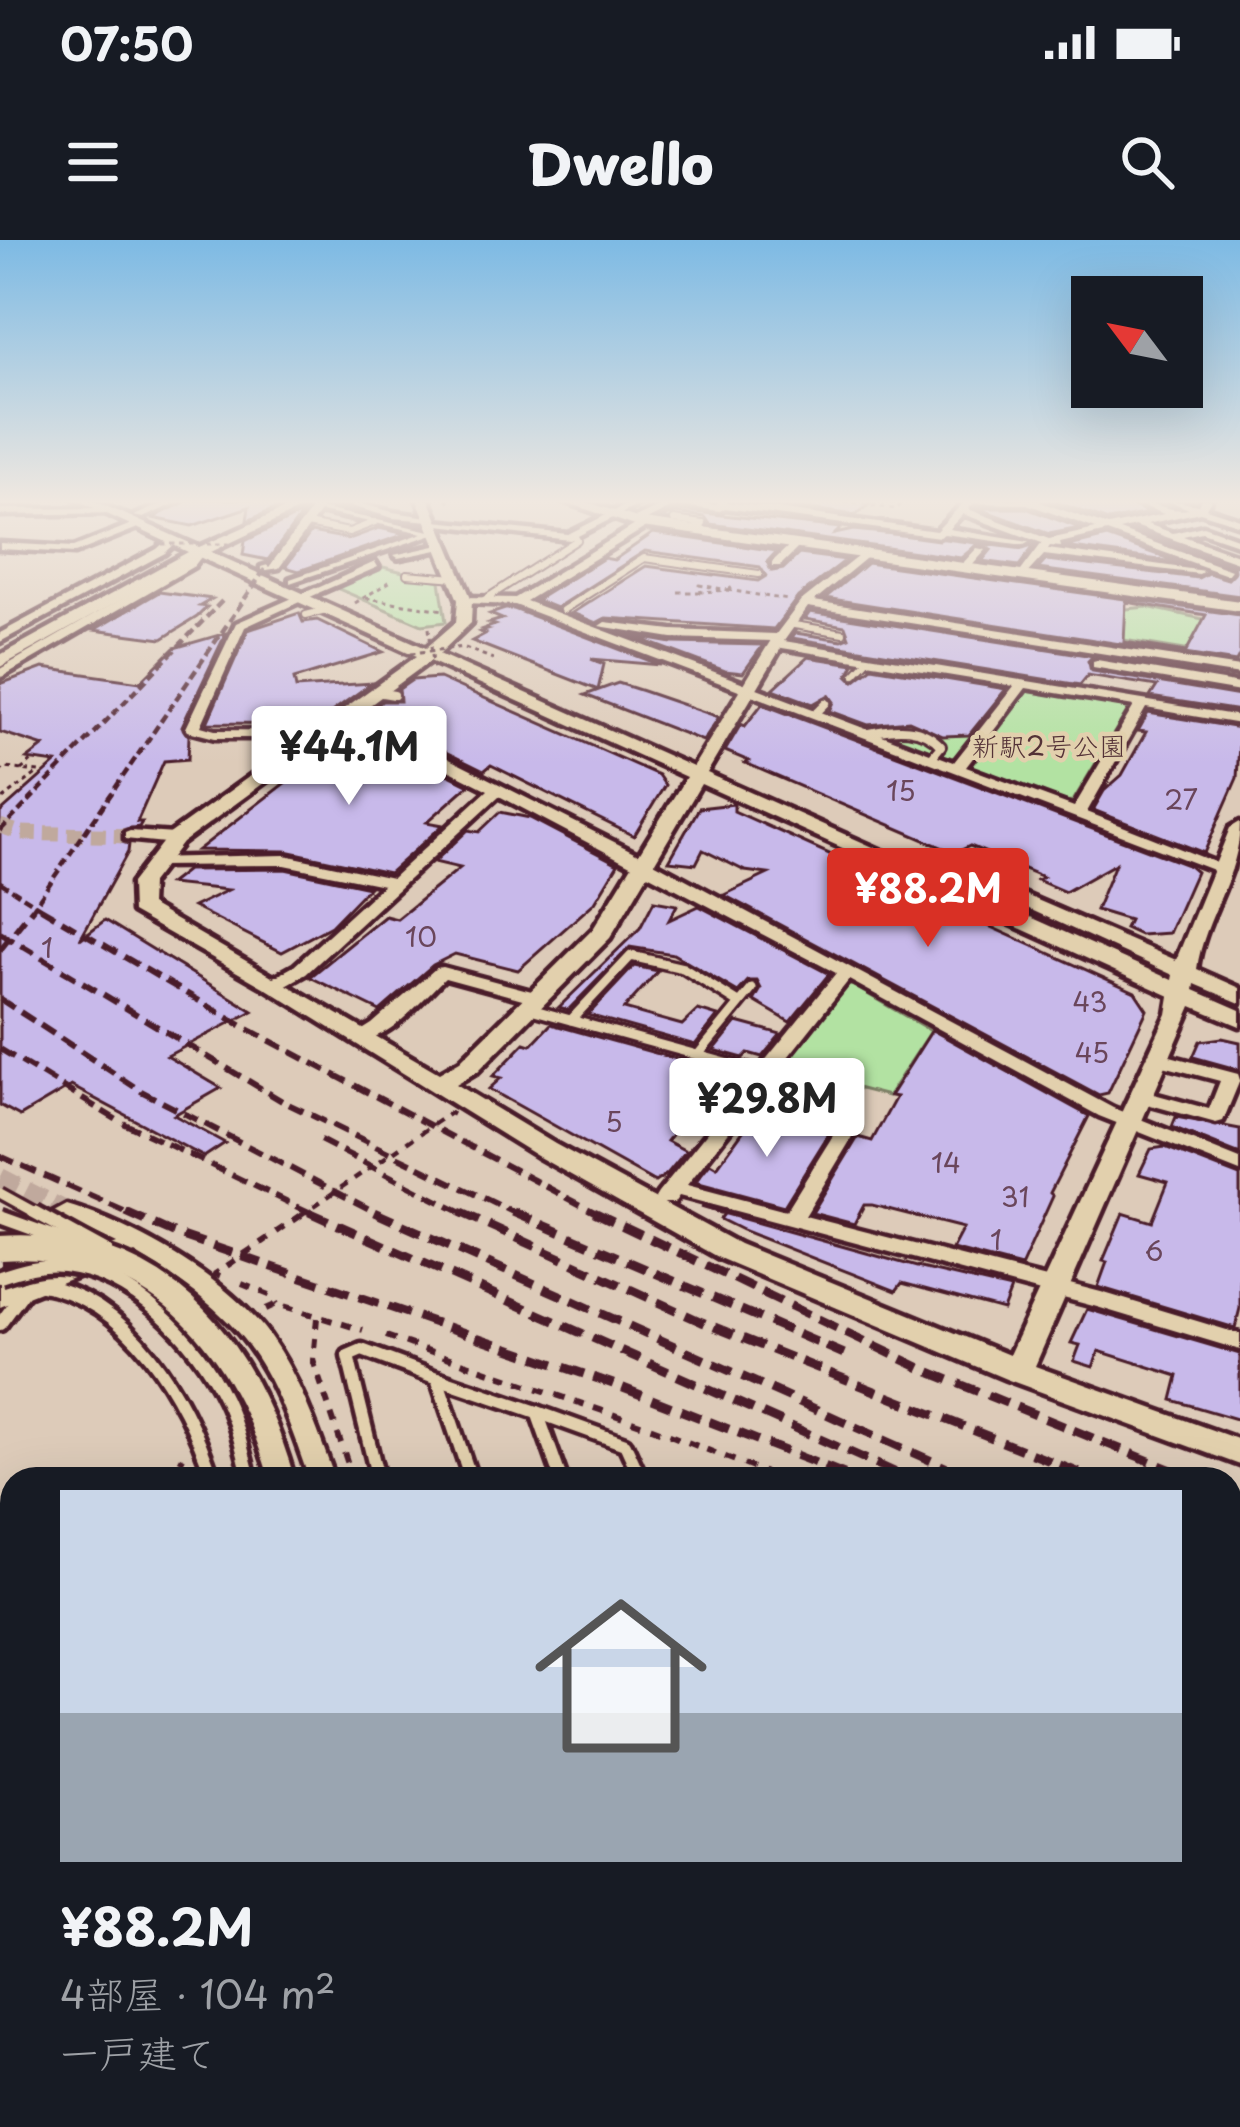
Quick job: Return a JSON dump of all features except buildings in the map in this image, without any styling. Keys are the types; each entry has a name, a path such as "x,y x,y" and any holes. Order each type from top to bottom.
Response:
{"main road":[{"path":"1105,587 1240,607"}],"street":[{"path":"0,638 95,587"},
{"path":"0,648 111,587"},
{"path":"0,662 120,587"},
{"path":"0,674 150,587"},
{"path":"289,587 350,606 433,656"},
{"path":"299,587 326,610 702,769 1185,984 1240,1019"},
{"path":"318,735 215,734 194,728 240,625 326,587"},
{"path":"460,587 465,600 463,623 433,656 175,839 141,883 139,908 729,1251 1017,1371 1240,1453"},
{"path":"523,605 544,587"},
{"path":"440,1083 469,1066 602,933 788,624 824,587"},
{"path":"465,600 616,616"},
{"path":"805,603 1240,671"},
{"path":"523,605 749,688 821,708 870,734 1224,869"},
{"path":"0,619 22,626"},
{"path":"824,620 1240,688"},
{"path":"580,626 778,640 1240,720"},
{"path":"970,643 981,631"},
{"path":"929,668 944,652"},
{"path":"1134,670 1143,656"},
{"path":"986,678 996,664"},
{"path":"1044,688 1054,674"},
{"path":"958,767 1023,684"},
{"path":"1078,814 1142,704"},
{"path":"347,713 644,863 1130,1123 1240,1166"},
{"path":"275,984 300,970 499,788"},
{"path":"1017,1371 1159,1059 1185,984 1188,951 1240,828"},
{"path":"130,836 175,839"},
{"path":"155,861 285,860 394,883"},
{"path":"362,1036 379,1028 442,972 532,1003"},
{"path":"652,1210 676,1190 677,1178 747,1098 845,972"},
{"path":"1185,984 1240,996"},
{"path":"1143,1097 1216,1117 1231,1078 1159,1059"},
{"path":"747,1098 849,1126 791,1220"},
{"path":"676,1190 1054,1288 1240,1342"},
{"path":"0,1290 51,1223 68,1212 130,1253 240,1373 260,1411 278,1467"},
{"path":"0,1249 56,1246 130,1253 207,1283 253,1329 279,1364 318,1467"},
{"path":"0,1299 130,1253"}],"lane":[{"path":"484,600 503,587"},
{"path":"563,610 599,587"},
{"path":"45,603 60,606"},
{"path":"306,615 326,610"},
{"path":"788,624 843,633"},
{"path":"855,674 869,659"},
{"path":"870,734 907,729 940,742"},
{"path":"931,758 948,733"},
{"path":"571,1020 631,956 682,968 739,1003"},
{"path":"698,1055 752,988"},
{"path":"532,1003 571,1020 766,1074"},
{"path":"0,1193 130,1253"},
{"path":"0,1217 90,1252"},
{"path":"0,1277 60,1264 85,1268 136,1297 167,1322 217,1382 234,1416 247,1467"},
{"path":"0,1324 32,1285 63,1290 109,1318 162,1364 197,1427 209,1467"},
{"path":"375,1467 348,1356 362,1350 626,1444 636,1467"},
{"path":"437,1378 467,1467"},
{"path":"537,1412 557,1467"}],"path":[{"path":"350,606 385,587"},
{"path":"700,587 701,592"},
{"path":"710,587 805,603"},
{"path":"678,592 728,591"},
{"path":"366,598 449,610"},
{"path":"419,627 431,628 433,656"},
{"path":"402,654 433,656 465,647 493,659"},
{"path":"21,770 33,760"},
{"path":"0,772 39,772 3,800"},
{"path":"278,1304 272,1296 214,1274 454,1115"},
{"path":"317,1318 313,1360 349,1467"},
{"path":"177,1467 185,1452"}],"green space":[{"path":"441,587 446,622 422,625 336,588"},
{"path":"1147,607 1240,627 1240,659 1087,634 1106,611"},
{"path":"904,668 1014,689 958,760 952,760 855,723"},
{"name":"新駅2号公園","path":"1026,688 1129,708 1073,801 1061,802 966,765"},
{"path":"852,985 931,1031 888,1096 779,1068 842,986"}],"tunnel":[{"path":"0,826 21,833 130,836"},
{"path":"0,1178 67,1212"}],"railway":[{"path":"36,904 253,587"},
{"path":"0,831 225,598"},
{"path":"0,882 36,904"},
{"path":"31,911 36,904"},
{"path":"36,904 45,910"},
{"path":"9,938 33,908"},
{"path":"41,908 45,910"},
{"path":"45,910 242,1026 597,1214"},
{"path":"0,933 9,938"},
{"path":"0,950 9,938"},
{"path":"9,938 282,1101 519,1215"},
{"path":"0,999 141,1091 381,1215"},
{"path":"0,1049 117,1120 315,1215"},
{"path":"320,1140 461,1213"},
{"path":"0,1156 133,1215"},
{"path":"126,1212 171,1232 613,1384 826,1467"},
{"path":"309,1212 883,1467"},
{"path":"374,1212 945,1467"},
{"path":"513,1212 844,1354"},
{"path":"461,1213 702,1322 1065,1467"},
{"path":"461,1213 466,1215"},
{"path":"597,1214 925,1370 1164,1467"}]}
